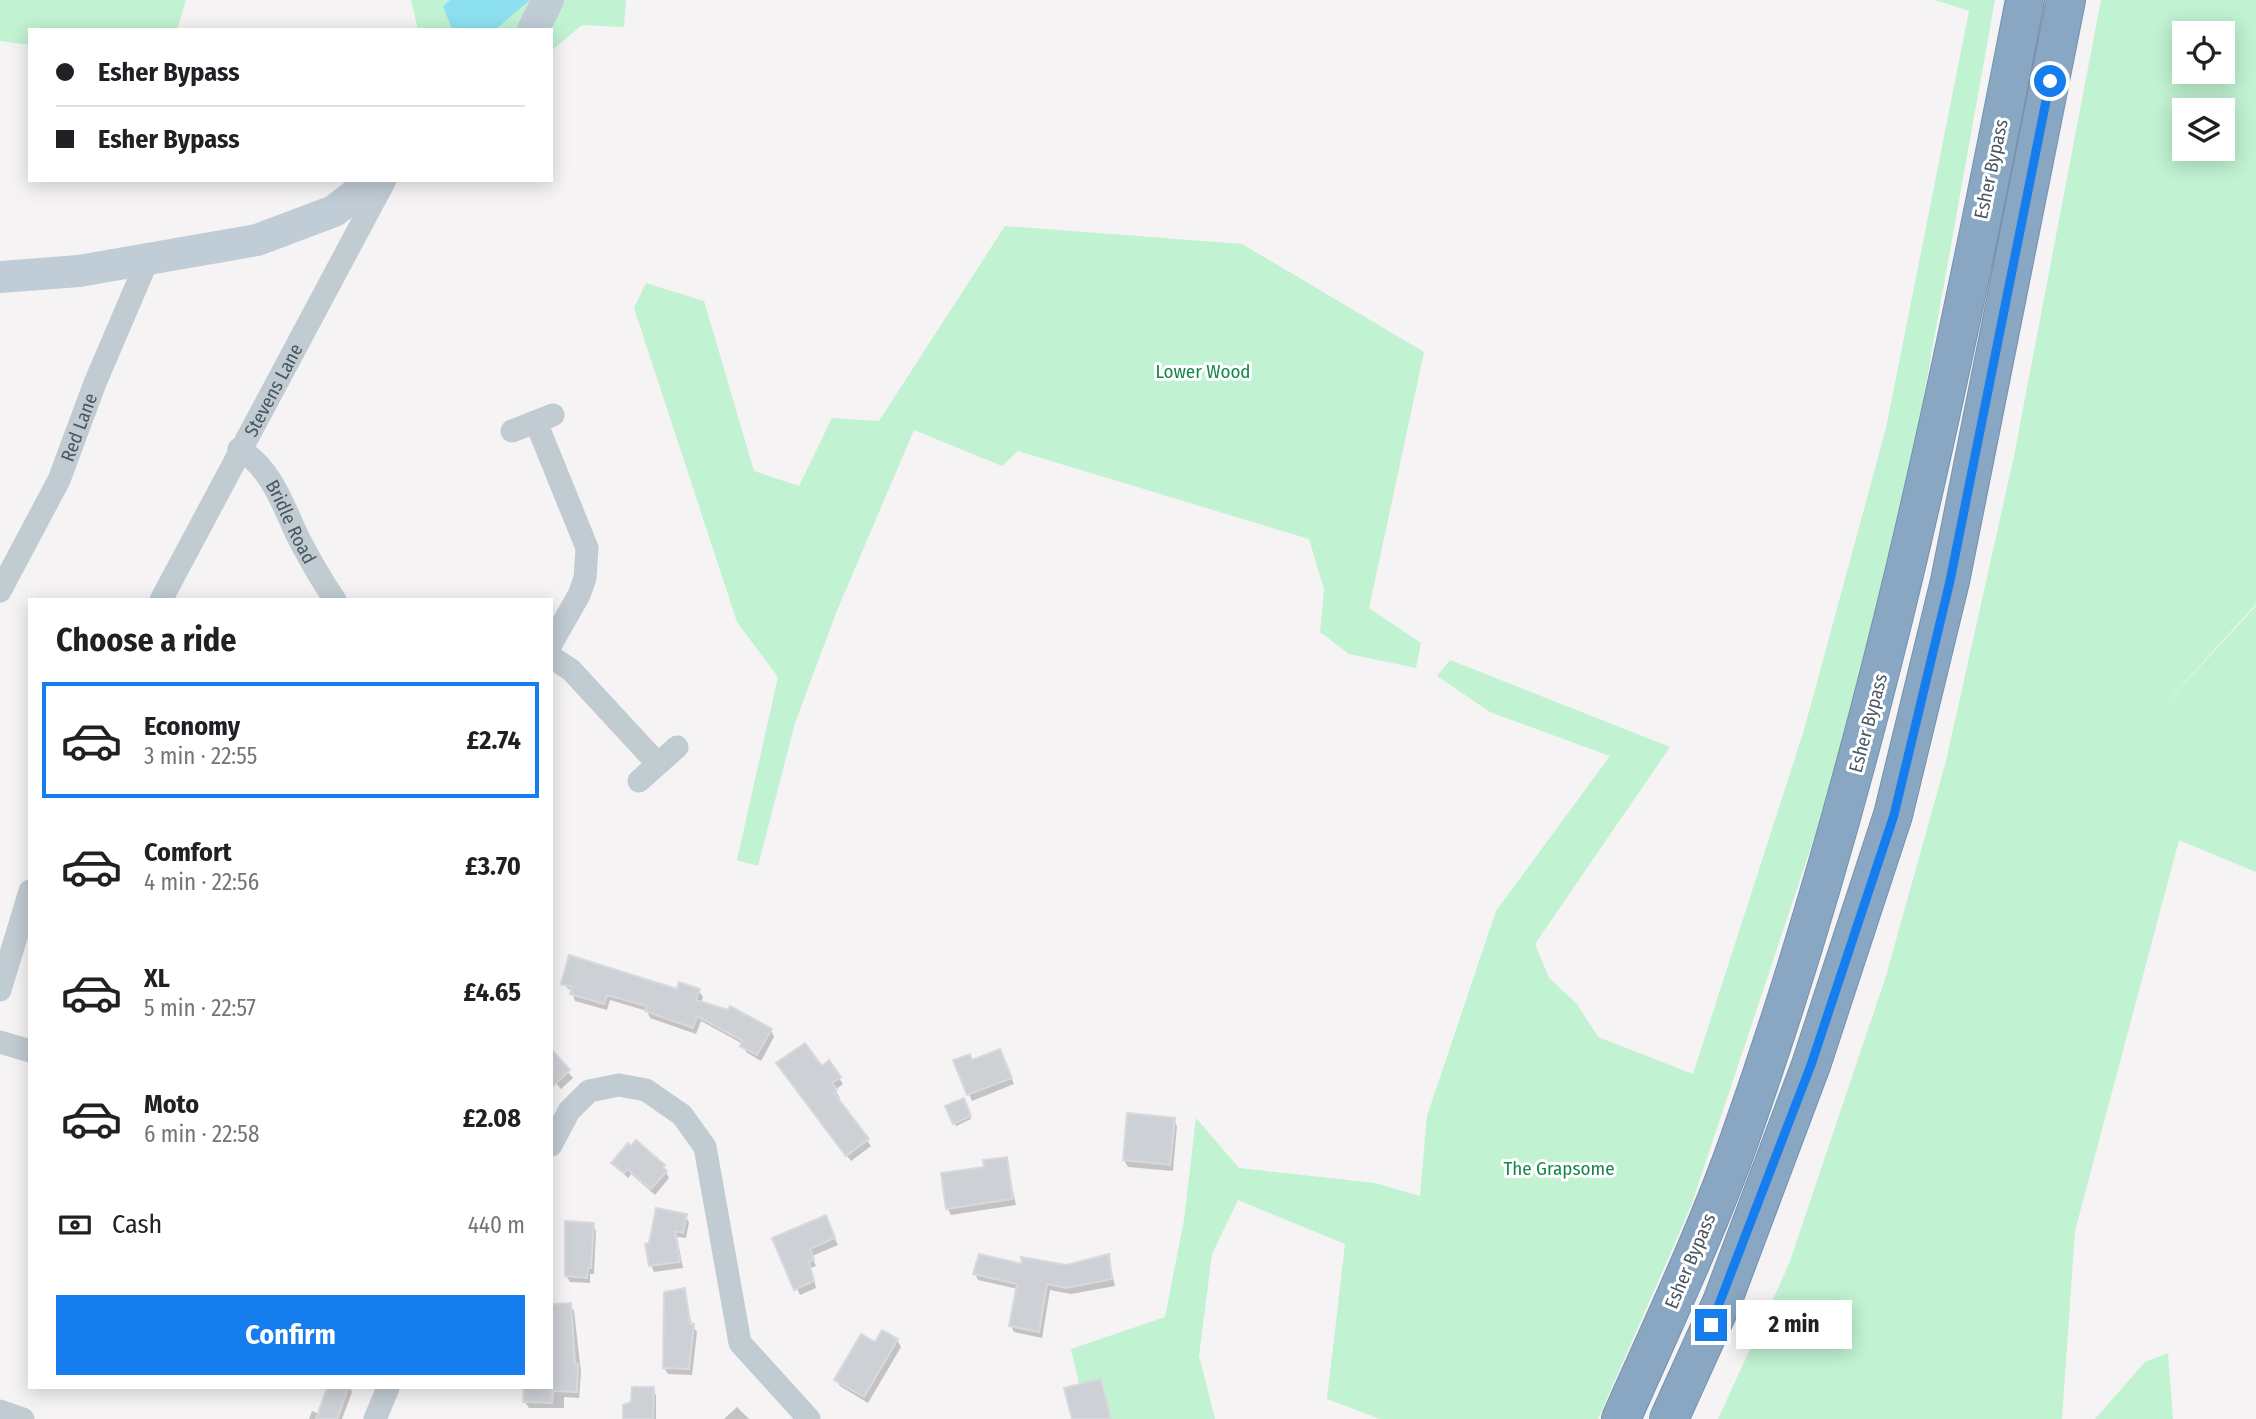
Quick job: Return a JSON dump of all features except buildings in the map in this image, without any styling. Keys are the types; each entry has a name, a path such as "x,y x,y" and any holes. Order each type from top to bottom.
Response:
{"highway":[{"name":"Esher Bypass","path":"1621,1419 1690,1265 1740,1138 1850,792 1902,593 2025,0"},
{"path":"1669,1419 1721,1302 1811,1065 1894,815 1958,541 2066,0"}],"street":[{"path":"534,28 548,0"},
{"path":"0,277 79,271 257,240 334,211 371,182"},
{"name":"Stevens Lane","path":"163,598 239,449 384,182"},
{"path":"334,211 356,236"},
{"name":"Red Lane","path":"0,591 59,480 95,383 148,259"},
{"path":"512,431 544,418 587,548 585,578 579,595 570,616 553,641"},
{"name":"Bridle Road","path":"239,449 259,463 268,475 301,542 334,598"},
{"path":"553,658 571,670 657,763"},
{"path":"639,781 677,747"},
{"path":"0,990 28,898"},
{"path":"0,1042 28,1050"},
{"path":"553,1141 569,1111 589,1091 619,1085 646,1090 682,1115 705,1147 740,1343 808,1419"},
{"path":"375,1419 388,1389"},
{"path":"0,1411 23,1419"}],"green space":[{"path":"0,0 186,0 178,28 28,28 28,45 0,41"},
{"path":"411,0 450,0 443,6 451,28 418,28"},
{"path":"530,0 626,0 624,27 582,25 553,49 553,28 497,28"},
{"name":"The Grapsome","path":"1935,0 1995,0 1911,468 1833,781 1691,1206 1598,1419 1380,1419 1327,1399 1345,1244 1238,1200 1212,1254 1199,1356 1215,1419 1087,1419 1071,1349 1165,1317 1184,1220 1196,1118 1239,1168 1375,1183 1420,1196 1427,1116 1496,911 1610,756 1490,712 1437,676 1450,660 1670,747 1535,944 1549,978 1577,1004 1598,1037 1693,1074 1804,730 1886,428 1969,11"},
{"path":"2101,0 2256,0 2256,604 2141,730 2256,606 2256,872 2179,840 2075,1231 2062,1419 1718,1419 1789,1264 1886,976 1946,761 2014,456"},
{"name":"Lower Wood","path":"1005,226 1242,244 1424,352 1369,608 1421,643 1416,668 1349,654 1320,632 1324,589 1309,539 1018,451 1002,466 914,430 836,613 795,723 758,866 737,860 778,677 737,622 634,308 646,283 704,301 754,471 799,486 832,418 879,421"},
{"path":"2168,1353 2173,1419 2095,1419 2145,1362"}],"water":[{"path":"450,0 530,0 497,28 451,28 443,6"}],"route":[{"path":"1711,1325 1811,1065 1894,815 1950,581 2050,81"}]}
